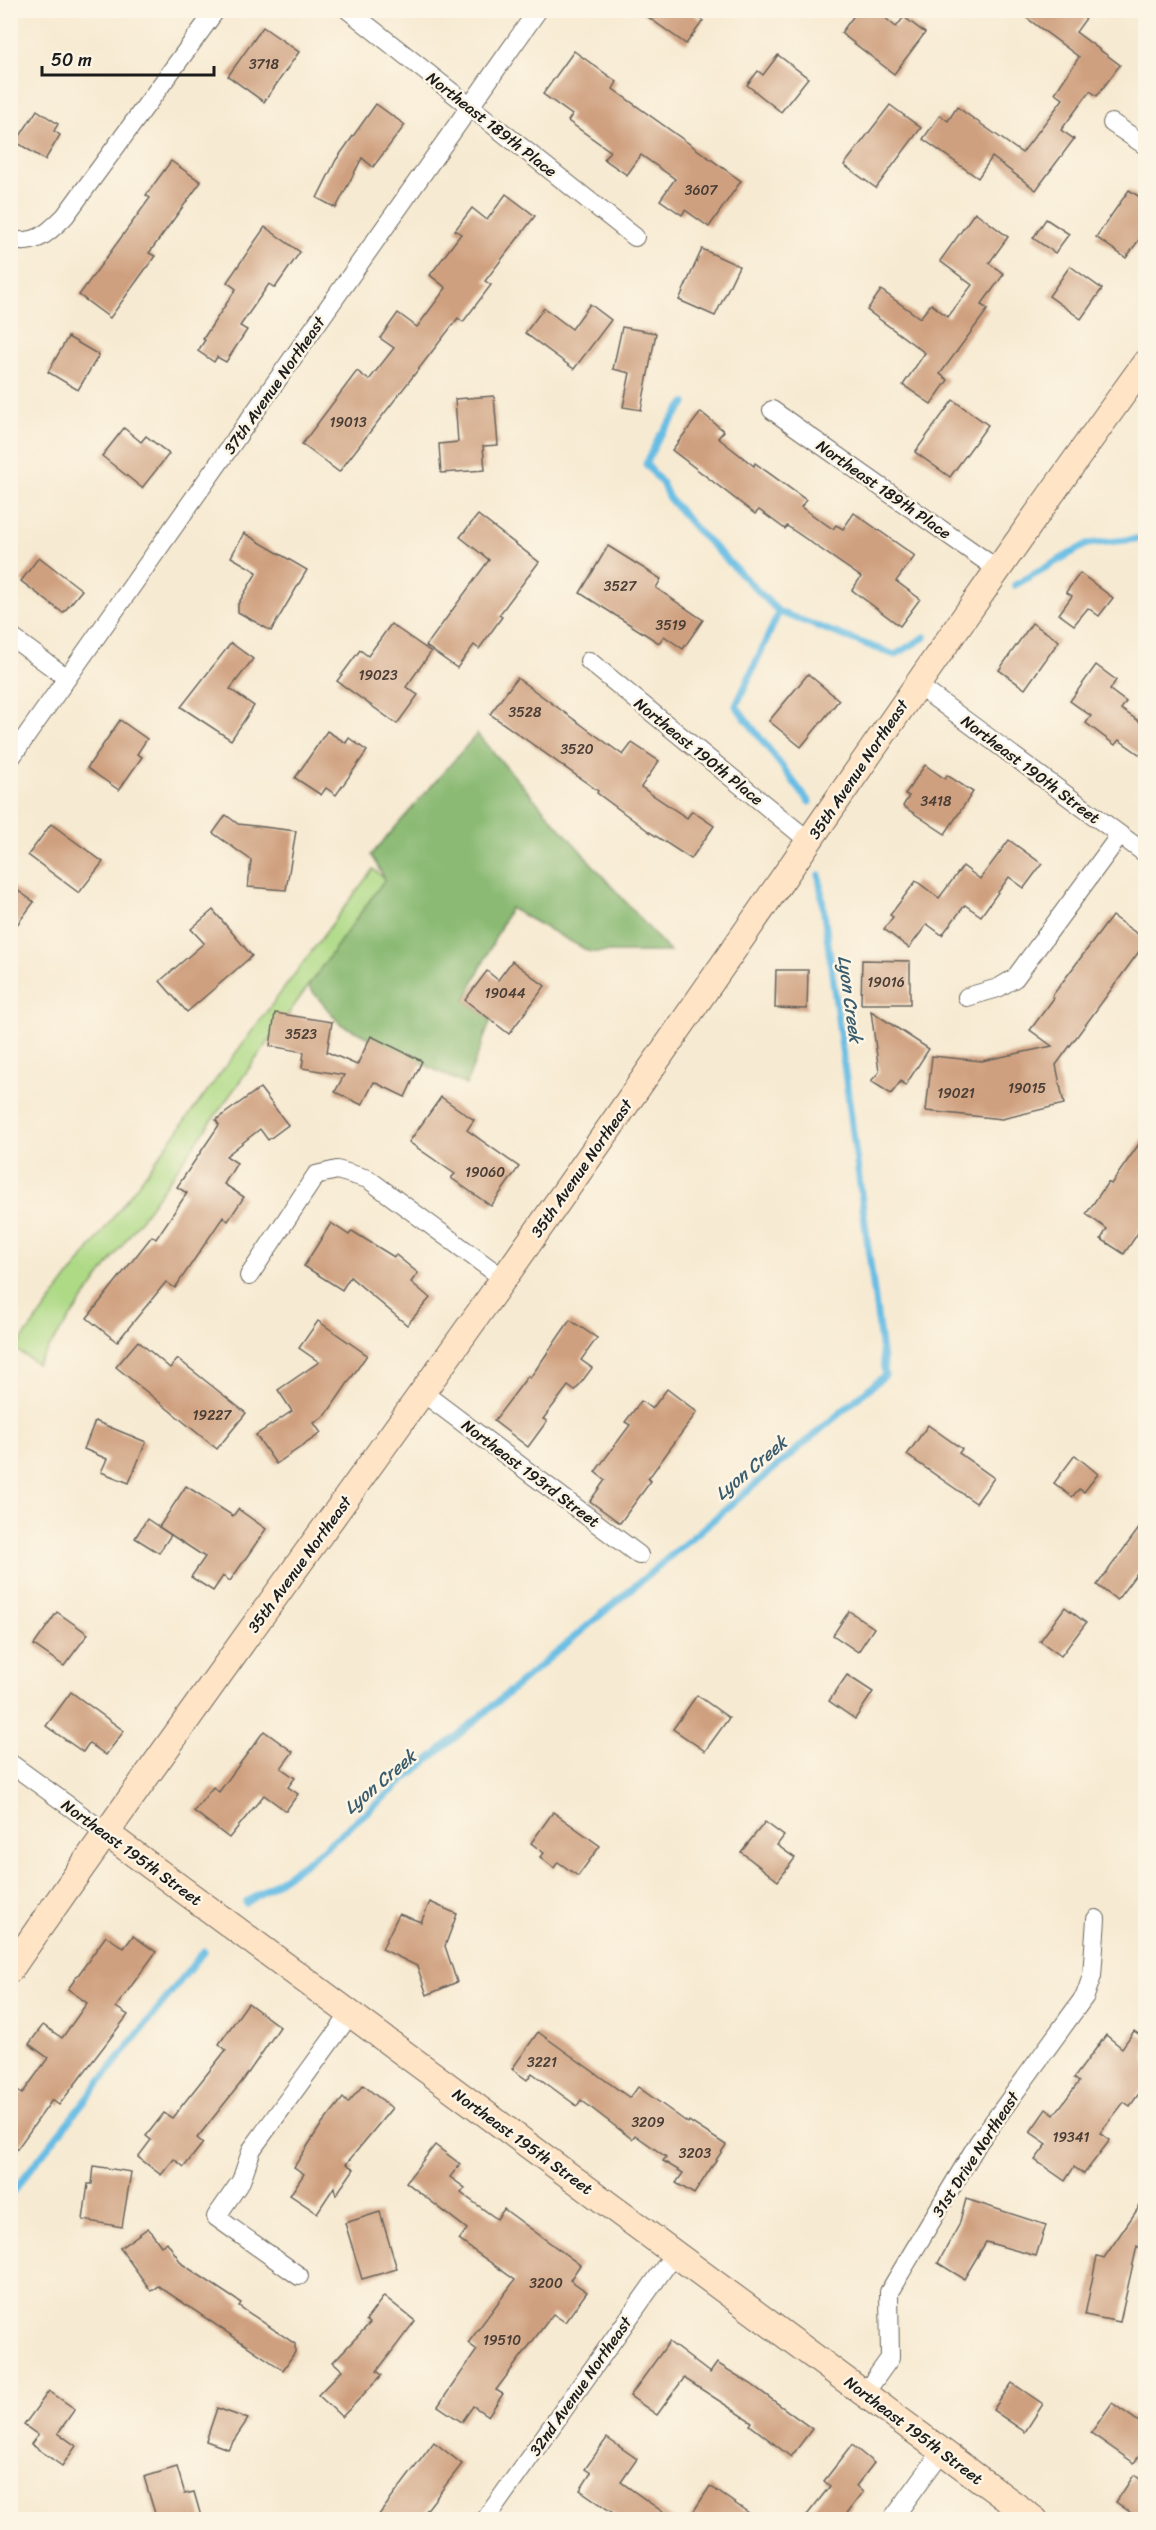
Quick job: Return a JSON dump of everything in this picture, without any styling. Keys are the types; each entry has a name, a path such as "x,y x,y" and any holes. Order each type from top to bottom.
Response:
{"street":[{"path":"14,240 44,237 65,216 216,10"},
{"name":"Northeast 189th Place","path":"348,10 635,237"},
{"name":"37th Avenue Northeast","path":"10,759 538,10"},
{"path":"1112,123 1146,146"},
{"name":"35th Avenue Northeast","path":"10,1970 504,1279 916,684 1146,362"},
{"name":"Northeast 189th Place","path":"772,410 997,569"},
{"path":"10,636 67,678"},
{"name":"Northeast 190th Place","path":"589,661 809,841"},
{"name":"Northeast 190th Street","path":"916,684 1146,854"},
{"path":"967,997 998,988 1015,978 1120,835"},
{"path":"249,1276 316,1176 337,1170 368,1179 504,1279"},
{"name":"Northeast 193rd Street","path":"422,1392 639,1555"},
{"name":"Northeast 195th Street","path":"10,1763 1035,2520"},
{"name":"31st Drive Northeast","path":"866,2393 890,2358 889,2292 978,2143 1085,1996 1092,1976 1096,1919"},
{"path":"298,2276 216,2217 241,2181 252,2150 351,2013"},
{"name":"32nd Avenue Northeast","path":"485,2520 675,2253"},
{"path":"892,2520 942,2451"}],"green space":[{"path":"477,734 670,952 590,952 510,908 465,1000 491,1020 466,1085 340,1024 308,986 385,879 371,855"},
{"path":"373,869 385,879 37,1364 15,1349"}],"building":[{"path":"638,10 688,10 703,21 686,44"},
{"path":"858,10 876,10 896,27 904,17 925,33 894,74 841,33"},
{"path":"1016,10 1092,10 1076,32 1120,65 1097,96 1090,91 1061,130 1074,139 1036,190 992,157 978,178 923,139 940,115 948,121 957,107 1022,153 1063,99 1055,93 1079,57"},
{"path":"263,27 299,52 264,102 228,76"},
{"path":"574,51 617,82 613,89 741,181 709,227 685,210 682,215 660,200 675,179 641,155 627,175 604,159 610,151 568,121 572,115 543,94"},
{"path":"778,55 808,78 781,112 747,85 758,71 763,75"},
{"path":"376,104 405,125 373,167 362,158 336,208 317,198 336,160"},
{"path":"890,105 921,128 876,188 844,165"},
{"path":"37,110 58,124 54,131 60,135 45,160 16,142"},
{"path":"171,161 201,182 149,253 155,256 110,318 79,295 150,198 146,195"},
{"path":"1129,190 1146,201 1146,230 1126,258 1096,237"},
{"path":"506,194 535,216 485,281 491,285 463,322 458,318 339,472 302,444 357,371 369,380 394,348 380,338 398,313 417,327 446,288 430,275 461,234 455,230 472,208 487,220"},
{"path":"975,212 1008,237 989,263 1004,274 981,305 988,309 940,374 948,380 931,404 903,385 925,353 867,310 881,290 920,318 931,304 948,317 972,285 940,261"},
{"path":"1046,219 1069,234 1055,253 1033,238"},
{"path":"265,227 300,252 275,288 269,284 240,326 247,330 226,362 217,357 214,362 198,351 205,340 203,339 236,289 227,282"},
{"path":"702,249 739,266 715,316 679,300"},
{"path":"1070,266 1102,289 1081,319 1049,296"},
{"path":"590,304 611,320 574,369 525,333 544,308 572,329"},
{"path":"622,327 656,333 641,410 623,407 630,373 613,369"},
{"path":"68,337 99,355 78,390 48,372"},
{"path":"494,396 498,445 483,446 485,470 441,473 439,444 458,442 455,399"},
{"path":"953,400 988,425 950,477 915,452"},
{"path":"701,412 724,431 718,438 754,466 755,463 806,500 801,507 833,529 836,525 843,529 854,513 915,556 896,581 920,599 900,626 852,590 861,577 787,526 785,529 759,510 755,514 672,450"},
{"path":"124,428 141,442 146,436 169,454 142,488 102,456"},
{"path":"478,515 539,562 499,615 502,617 479,649 474,645 457,668 426,646 489,560 460,537"},
{"path":"244,533 307,570 271,631 238,612 238,604 257,572 231,557"},
{"path":"608,546 661,579 656,588 703,620 683,649 664,636 659,643 580,593"},
{"path":"39,557 82,590 63,613 21,581"},
{"path":"1080,573 1113,598 1099,616 1088,608 1074,625 1059,614 1072,596 1066,592"},
{"path":"1032,623 1059,641 1025,689 999,670"},
{"path":"391,624 431,652 406,687 418,695 397,724 337,681 360,650 368,656"},
{"path":"231,643 253,659 230,689 254,706 231,740 181,707"},
{"path":"1096,665 1116,680 1110,690 1126,702 1121,709 1146,726 1146,759 1119,740 1115,745 1086,723 1091,716 1070,701"},
{"path":"808,674 839,700 801,747 769,721"},
{"path":"517,678 623,755 632,743 659,761 641,787 687,818 692,811 714,826 691,859 651,833 597,793 598,791 490,714"},
{"path":"120,720 147,739 137,754 142,757 119,790 87,768"},
{"path":"327,731 346,743 349,738 367,751 336,795 326,788 321,795 295,778"},
{"path":"925,765 945,779 947,775 973,792 945,834 903,806 909,796 905,794"},
{"path":"226,815 238,824 296,831 286,890 248,887 251,860 213,833"},
{"path":"51,824 103,862 79,893 28,855"},
{"path":"1009,840 1042,864 1024,888 1009,877 981,916 965,905 942,935 927,924 909,948 884,929 893,917 890,915 916,881 939,898 963,866 980,879"},
{"path":"10,885 34,902 10,934"},
{"path":"213,910 252,956 187,1012 160,981 204,943 191,929"},
{"path":"1112,916 1146,942 1056,1065 1064,1104 1002,1119 926,1111 932,1056 982,1061 1052,1046 1030,1030 1054,998 1052,996"},
{"path":"862,960 910,961 910,1004 861,1004"},
{"path":"512,961 545,986 509,1034 465,1000 487,971 498,980"},
{"path":"776,970 808,970 807,1009 775,1008"},
{"path":"871,1011 929,1049 905,1086 901,1081 891,1094 871,1081 879,1072"},
{"path":"275,1013 332,1022 327,1052 357,1065 371,1036 422,1061 405,1097 374,1082 362,1105 335,1092 344,1075 302,1068 304,1052 270,1046"},
{"path":"260,1088 288,1125 268,1140 260,1129 226,1156 237,1163 224,1184 244,1197 228,1221 223,1217 175,1288 166,1282 117,1342 87,1318 152,1236 156,1239 187,1193 177,1187 219,1125 216,1120"},
{"path":"441,1097 474,1120 467,1130 519,1167 491,1206 451,1178 455,1174 409,1142"},
{"path":"1146,1134 1146,1221 1124,1254 1101,1239 1107,1229 1086,1214 1108,1182 1111,1184"},
{"path":"331,1223 349,1235 352,1231 394,1257 396,1255 418,1273 411,1282 430,1298 407,1325 350,1277 342,1290 304,1266"},
{"path":"570,1320 597,1338 581,1360 592,1368 575,1391 568,1386 543,1419 547,1421 528,1447 494,1421 528,1376 530,1378"},
{"path":"318,1321 367,1355 326,1415 314,1423 321,1433 276,1464 256,1435 292,1411 278,1390 319,1362 299,1348"},
{"path":"138,1341 170,1368 178,1359 246,1413 217,1449 116,1367"},
{"path":"667,1389 697,1412 648,1479 651,1481 620,1523 590,1501 605,1480 595,1472 630,1425 625,1422 641,1401 652,1409"},
{"path":"95,1421 146,1442 129,1483 101,1472 107,1459 84,1449"},
{"path":"928,1425 962,1449 959,1453 994,1478 976,1503 907,1455"},
{"path":"1075,1455 1098,1474 1084,1492 1079,1489 1072,1497 1054,1483"},
{"path":"186,1486 233,1516 238,1509 266,1529 230,1581 223,1576 213,1591 191,1577 205,1557 159,1527"},
{"path":"147,1519 171,1535 159,1553 135,1538"},
{"path":"1146,1519 1146,1561 1117,1600 1097,1585"},
{"path":"1065,1607 1086,1623 1061,1656 1040,1641"},
{"path":"849,1611 874,1628 858,1652 833,1635"},
{"path":"57,1612 88,1634 64,1666 34,1645"},
{"path":"847,1675 873,1692 855,1719 829,1701"},
{"path":"71,1692 124,1731 106,1755 89,1743 83,1752 46,1726"},
{"path":"697,1695 729,1718 705,1751 673,1729"},
{"path":"264,1731 293,1752 281,1768 295,1778 288,1787 298,1794 286,1811 264,1795 229,1838 194,1811 213,1787 219,1792"},
{"path":"553,1812 600,1846 578,1876 558,1862 554,1868 540,1857 544,1853 531,1843"},
{"path":"765,1822 784,1836 777,1845 795,1858 778,1881 741,1852"},
{"path":"430,1902 457,1914 445,1946 457,1982 427,1995 417,1966 382,1949 399,1914 421,1922"},
{"path":"106,1936 124,1948 133,1936 156,1952 116,2007 128,2015 59,2105 52,2100 10,2159 10,2087 22,2094 48,2058 29,2044 43,2025 62,2038 87,2003 68,1989"},
{"path":"248,2003 280,2027 244,2079 197,2138 203,2143 184,2167 174,2159 161,2175 138,2157 151,2140 146,2136 164,2113 172,2118 226,2050 219,2044"},
{"path":"1134,2031 1146,2039 1146,2084 1130,2106 1124,2102 1100,2133 1110,2140 1084,2174 1074,2167 1065,2181 1035,2160 1047,2144 1030,2132 1046,2109 1054,2115 1079,2082 1074,2078 1106,2035 1122,2048"},
{"path":"538,2032 630,2098 638,2087 688,2123 689,2121 726,2145 694,2194 676,2183 683,2173 663,2161 666,2157 635,2135 632,2139 581,2100 577,2106 532,2073 527,2080 512,2069"},
{"path":"363,2085 392,2108 346,2164 354,2169 336,2195 334,2187 317,2213 290,2195 304,2174 294,2167 319,2128 343,2098 348,2103"},
{"path":"435,2145 460,2164 450,2177 465,2188 461,2193 497,2219 504,2209 580,2265 570,2280 587,2292 565,2322 553,2314 496,2390 503,2394 488,2416 473,2406 462,2422 438,2406 477,2350 468,2343 515,2280 459,2240 467,2229 406,2182"},
{"path":"94,2166 131,2172 122,2227 83,2220 88,2184 92,2184"},
{"path":"1146,2197 1146,2252 1137,2246 1120,2322 1085,2315 1097,2256 1104,2258"},
{"path":"966,2199 1046,2225 1036,2256 986,2242 964,2279 938,2263 959,2225"},
{"path":"380,2212 397,2269 362,2279 345,2223"},
{"path":"148,2228 161,2246 167,2242 182,2264 241,2303 239,2306 295,2344 295,2352 283,2370 158,2286 151,2291 120,2248"},
{"path":"384,2296 415,2321 377,2371 382,2375 342,2417 318,2395 342,2370 333,2362 370,2323 366,2320"},
{"path":"669,2342 710,2373 717,2363 751,2384 812,2429 791,2457 750,2425 752,2422 684,2378 657,2415 630,2396"},
{"path":"1012,2383 1043,2404 1025,2432 993,2410"},
{"path":"49,2391 75,2409 58,2433 76,2446 62,2466 31,2444 38,2435 24,2425"},
{"path":"1112,2403 1146,2427 1146,2446 1134,2463 1091,2433"},
{"path":"217,2408 248,2419 228,2449 206,2441"},
{"path":"607,2438 637,2459 621,2482 674,2520 623,2520 580,2490 591,2473 585,2469"},
{"path":"434,2442 462,2464 419,2520 375,2520"},
{"path":"852,2445 874,2463 856,2486 863,2492 842,2520 803,2520 830,2486 824,2481"},
{"path":"177,2467 185,2494 194,2492 202,2520 157,2520 144,2477"},
{"path":"1134,2475 1146,2483 1146,2520 1141,2520 1116,2502"},
{"path":"710,2486 759,2520 688,2520"}],"waterway":[{"path":"685,403 659,437 646,464 662,483 669,498 695,528 779,612"},
{"name":"Lyon Creek","path":"1015,585 1087,544 1146,538"},
{"name":"Lyon Creek","path":"809,802 736,706 779,612 895,655 925,637"},
{"name":"Lyon Creek","path":"246,1903 311,1859 885,1375 819,875"},
{"name":"Lyon Creek","path":"10,2195 204,1951"}]}
